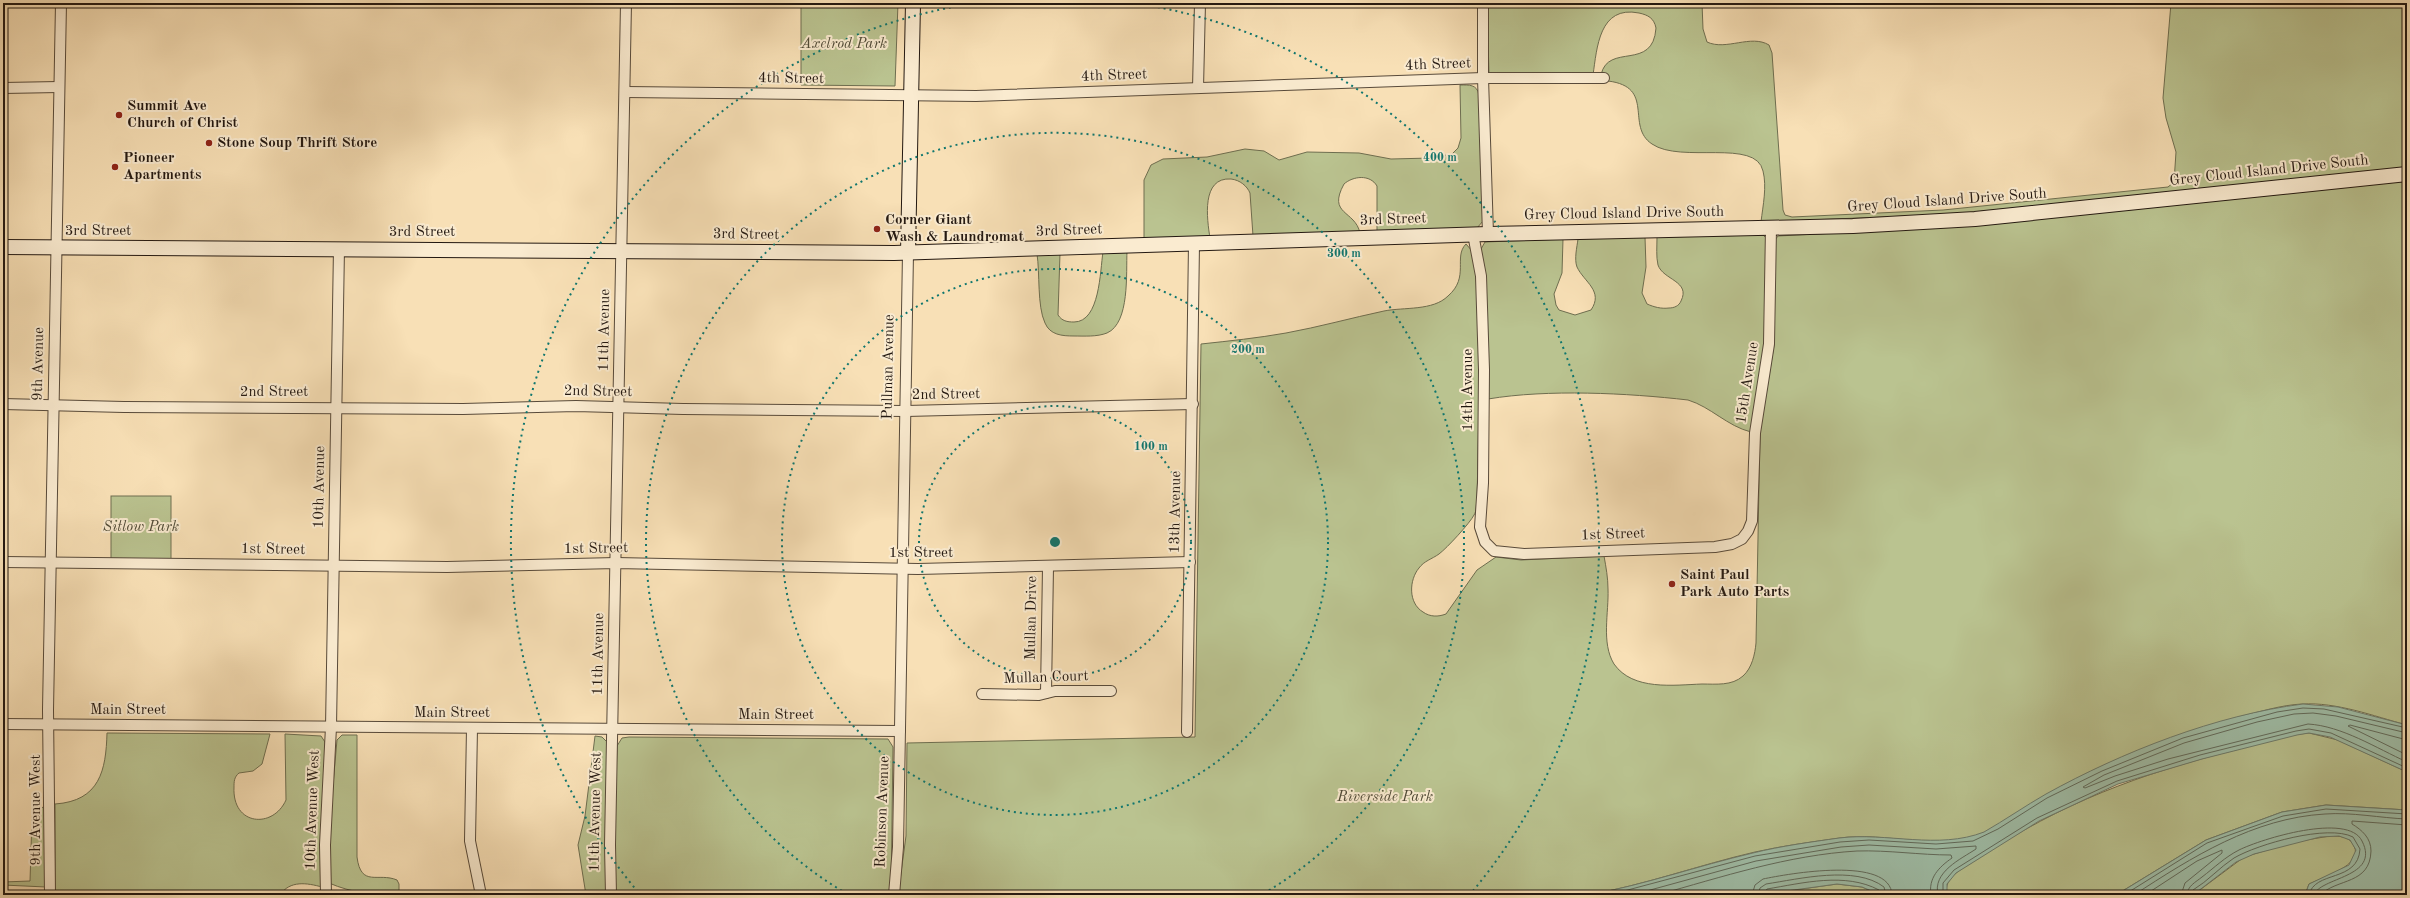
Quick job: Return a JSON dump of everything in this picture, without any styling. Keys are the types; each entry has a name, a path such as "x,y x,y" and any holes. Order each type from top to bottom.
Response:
{"street":[{"name":"9th Avenue","path":"49,725 61,3"},
{"name":"11th Avenue","path":"613,729 626,3"},
{"name":"Pullman Avenue","path":"900,731 913,3"},
{"path":"1198,88 1200,3"},
{"path":"1483,3 1482,78 1488,234"},
{"name":"4th Street","path":"625,92 988,96 1482,78 1604,78"},
{"path":"3,88 60,87"},
{"name":"Grey Cloud Island Drive South","path":"1488,234 1771,228 1954,220 2407,174"},
{"name":"15th Avenue","path":"1742,539 1748,531 1752,517 1756,428 1769,344 1771,228"},
{"name":"14th Avenue","path":"1473,234 1481,276 1484,363 1483,482 1479,519 1481,534 1486,544"},
{"name":"3rd Street","path":"3,247 908,252 1488,234"},
{"name":"13th Avenue","path":"1187,732 1193,404 1194,244"},
{"name":"10th Avenue","path":"331,727 339,248"},
{"name":"2nd Street","path":"3,404 54,404 124,407 618,407 906,411 1193,404"},
{"name":"1st Street","path":"1486,544 1498,552 1524,554 1716,547 1732,544 1742,539"},
{"name":"1st Street","path":"3,562 447,567 616,563 903,569 1048,568 1190,562"},
{"name":"Mullan Drive","path":"1046,693 1048,568"},
{"name":"Mullan Court","path":"982,694 1039,695 1055,690 1110,691"},
{"name":"Main Street","path":"3,724 900,731"},
{"name":"9th Avenue West","path":"49,725 50,895"},
{"name":"10th Avenue West","path":"326,895 325,845 331,727"},
{"path":"472,728 470,835 481,895"},
{"name":"11th Avenue West","path":"611,895 610,849 613,729"},
{"name":"Robinson Avenue","path":"894,895 898,848 900,731"}],"green space":[{"name":"Axelrod Park","path":"801,3 898,3 895,86 801,85"},
{"path":"1487,3 1702,3 1703,29 1707,42 1722,45 1754,41 1769,45 1772,53 1783,210 1785,215 1792,217 1943,210 2168,187 2174,182 2176,152 2166,118 2163,98 2171,3 2407,3 2407,168 1955,214 1761,222 1765,183 1763,171 1757,161 1747,156 1732,153 1681,152 1665,150 1652,144 1644,136 1640,127 1636,99 1631,91 1623,85 1608,81 1608,75 1601,75 1605,65 1612,60 1639,54 1647,49 1653,41 1656,28 1654,22 1650,18 1639,13 1626,12 1616,16 1608,22 1602,31 1599,41 1593,75 1489,74"},
{"path":"1460,85 1469,85 1474,87 1478,91 1479,95 1483,221 1477,228 1377,232 1377,186 1374,182 1366,178 1357,178 1344,184 1339,202 1340,207 1353,220 1360,233 1253,236 1250,193 1243,184 1231,179 1221,180 1210,192 1207,210 1210,238 1144,240 1144,180 1151,165 1163,159 1207,157 1245,149 1264,151 1279,160 1307,152 1359,153 1391,159 1431,158 1452,154 1458,148 1461,138"},
{"name":"Riverside Park","path":"2407,181 2407,725 2355,710 2328,705 2302,704 2278,707 2193,731 2127,755 2062,786 1996,827 1973,837 1940,841 1873,837 1840,838 1755,852 1630,886 1588,895 898,895 906,836 907,743 1195,737 1201,344 1286,333 1384,311 1418,308 1442,301 1455,289 1458,282 1462,249 1466,244 1473,252 1476,263 1480,359 1476,510 1472,519 1453,541 1439,554 1419,568 1413,579 1412,585 1415,603 1418,608 1428,615 1440,616 1446,614 1477,570 1496,557 1521,560 1604,556 1608,585 1606,627 1608,647 1614,664 1622,673 1632,679 1655,684 1724,684 1739,679 1746,673 1754,656 1756,647 1760,432 1774,345 1775,240 1778,236 1972,226"},
{"path":"1763,235 1766,238 1766,335 1751,432 1734,425 1704,407 1688,400 1639,395 1588,393 1536,394 1488,399 1484,268 1481,249 1485,242 1563,239 1562,273 1554,294 1556,305 1559,310 1575,315 1591,310 1595,297 1592,287 1580,272 1576,264 1578,239 1645,237 1646,267 1642,293 1647,304 1658,308 1673,308 1681,301 1683,294 1682,289 1675,281 1661,270 1658,265 1657,237"},
{"path":"1127,251 1126,284 1123,308 1120,319 1114,328 1107,333 1099,335 1070,336 1057,334 1047,327 1042,316 1037,254 1060,253 1058,315 1065,321 1074,322 1083,320 1089,314 1094,305 1103,252"},
{"name":"Sitlow Park","path":"111,496 171,496 171,559 111,559"},
{"path":"107,733 270,734 262,764 253,771 239,773 234,781 235,800 239,810 246,816 254,819 263,819 272,816 280,809 286,800 285,734 321,736 325,742 322,887 311,884 299,884 289,887 280,895 55,895 55,804 70,802 82,797 91,790 98,781 105,759"},
{"path":"2309,733 2338,740 2407,772 2407,810 2326,805 2282,812 2206,840 2116,895 1947,894 1946,888 1948,882 1962,868 2040,821 2102,792 2166,769 2200,759 2272,740"},
{"path":"342,735 357,735 357,857 359,867 362,873 366,876 397,880 399,884 399,895 363,893 329,883 328,841 337,740"},
{"path":"595,736 602,737 608,743 609,895 586,895 578,845 585,816"},
{"path":"622,738 888,739 893,747 891,895 613,895 617,746"},
{"path":"46,806 46,887 3,885 3,882 30,881 32,817 36,810"},
{"path":"2330,836 2347,838 2350,840 2354,846 2355,853 2353,859 2348,865 2340,870 2309,884 2305,895 2193,895 2244,857 2294,842"},
{"path":"1837,884 1862,887 1881,895 1758,895"}],"water":[{"path":"2303,704 2338,707 2407,725 2407,772 2330,737 2309,733 2202,759 2118,784 2039,821 1956,873 1947,884 1947,895 1881,895 1862,887 1837,884 1758,895 1588,895 1630,886 1774,848 1839,838 1875,837 1912,840 1949,840 1967,837 1984,832 2046,794 2075,779 2170,737 2237,717 2270,709"},
{"path":"2326,805 2407,810 2407,895 2305,895 2309,884 2349,865 2356,850 2350,840 2339,836 2320,837 2254,854 2236,862 2193,895 2116,895 2206,840 2282,812"}],"place":[{"name":"Summit Ave Church of Christ","path":"119,115"},
{"name":"Stone Soup Thrift Store","path":"209,143"},
{"name":"Pioneer Apartments","path":"115,167"},
{"name":"Corner Giant Wash & Laundromat","path":"877,229"},
{"name":"Saint Paul Park Auto Parts","path":"1672,584"}]}
